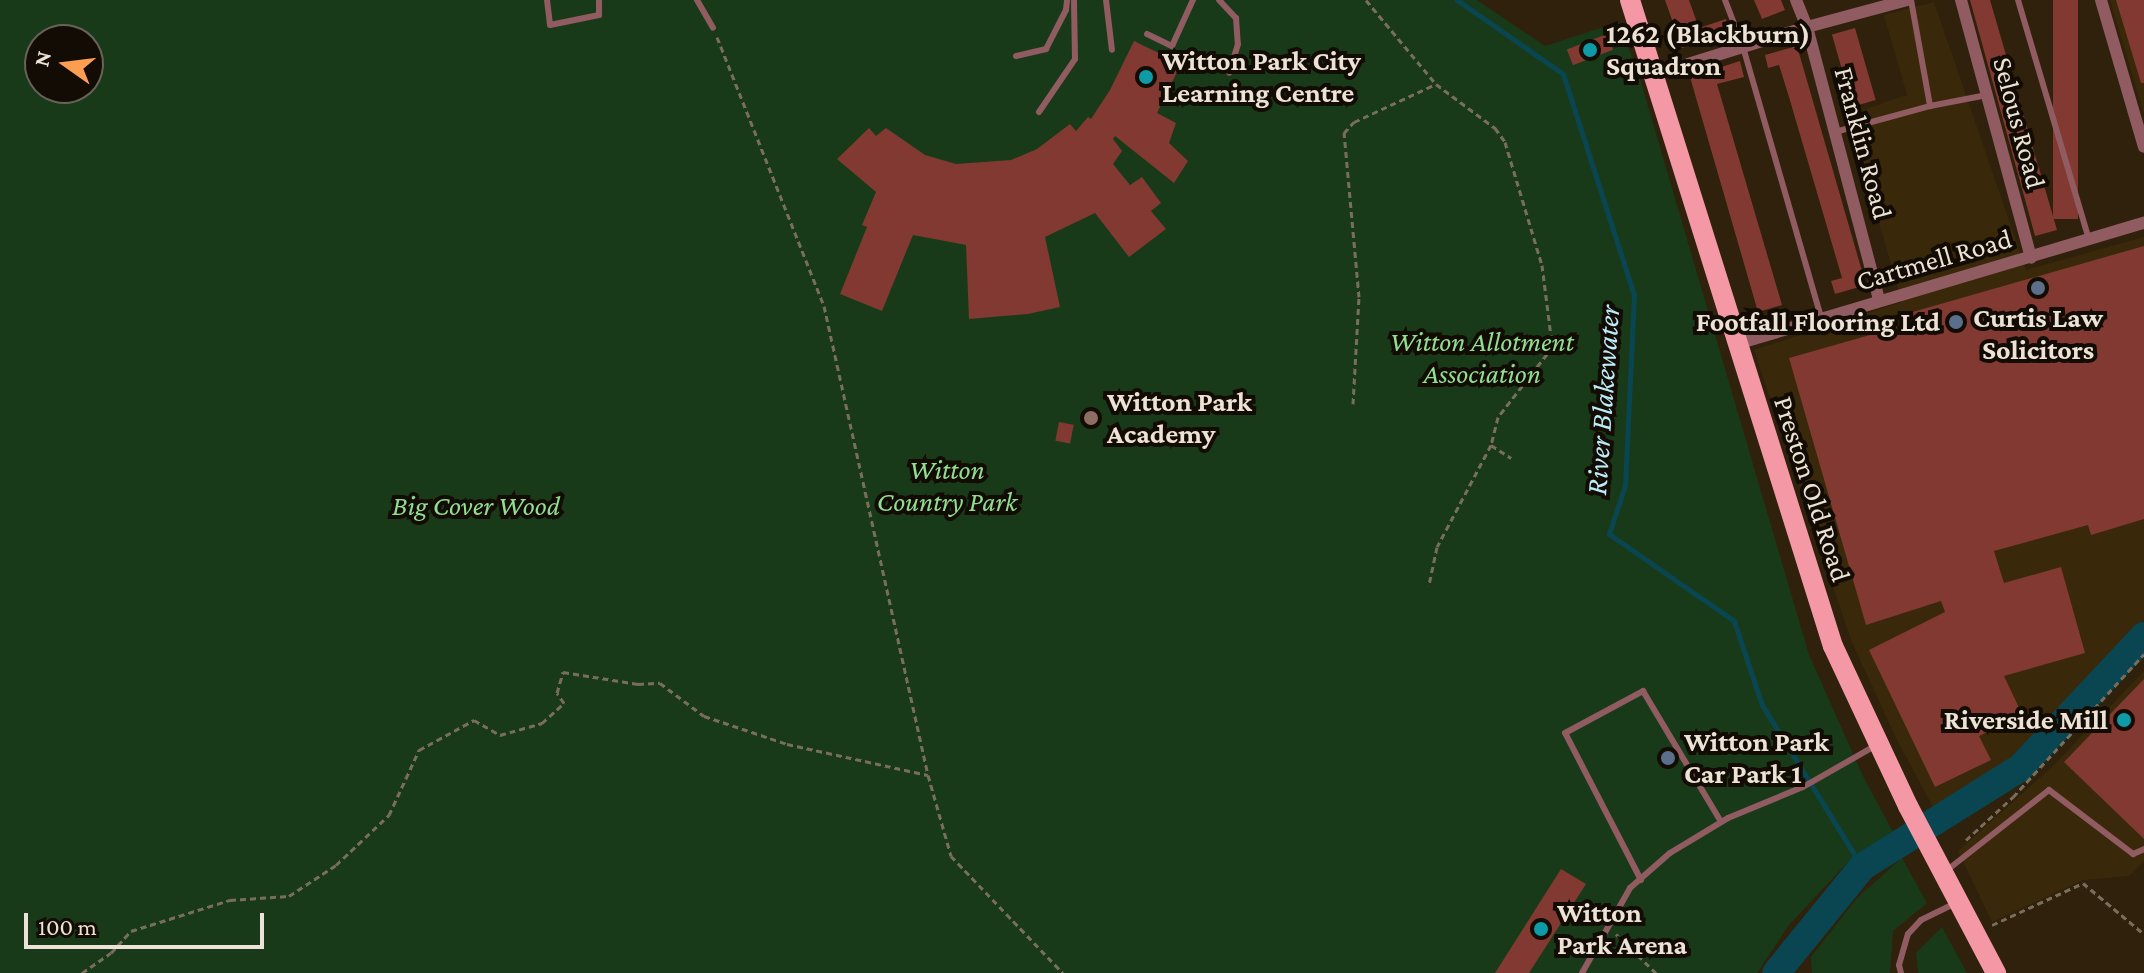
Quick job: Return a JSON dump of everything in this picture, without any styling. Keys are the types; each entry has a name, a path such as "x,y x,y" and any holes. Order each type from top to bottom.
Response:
{"main road":[{"name":"Preston Old Road","path":"1630,0 1656,74 1737,344 1833,646 1908,806 1996,973"}],"street":[{"name":"Franklin Road","path":"1796,0 1807,27 1879,299"},
{"path":"1656,74 1872,5 1909,0"},
{"name":"Selous Road","path":"1961,0 2031,258"},
{"path":"2101,0 2144,147"},
{"name":"Cartmell Road","path":"1737,344 1879,299 2031,258 2144,223"}],"lane":[{"path":"547,0 550,25 599,15 599,0"},
{"path":"697,0 713,28"},
{"path":"1016,56 1046,49 1066,10 1067,0"},
{"path":"1039,112 1075,59 1074,0"},
{"path":"1106,0 1112,50"},
{"path":"1147,34 1172,46 1193,0"},
{"path":"1219,0 1236,18 1238,44 1229,73"},
{"path":"1725,0 1743,47 1821,317"},
{"path":"1909,0 1930,106"},
{"path":"2018,0 2089,240"},
{"path":"1835,132 1930,106 1987,95"},
{"path":"1641,880 1565,733 1643,691 1721,822"},
{"path":"1582,973 1630,888 1670,853 1721,822 1803,787 1878,745"},
{"path":"1941,869 2049,790 2133,854 2144,849"},
{"path":"1901,973 1899,965 1908,934 1921,920 1957,903"}],"path":[{"path":"1366,0 1436,84 1495,128 1505,142 1542,265 1551,336 1547,354 1498,417 1491,445 1437,547 1429,586"},
{"path":"713,28 824,306 928,775 951,856 1063,973"},
{"path":"1353,404 1359,297 1344,133 1354,122 1436,84"},
{"path":"1491,445 1511,458"},
{"path":"1960,845 2013,797 2144,654"},
{"path":"82,973 111,953 131,931 230,900 289,896 336,865 389,815 419,750 474,720 500,735 542,723 564,703 557,693 563,672 638,684 660,683 704,716 787,744 928,775"},
{"path":"1975,933 2083,883 2144,934"},
{"path":"1607,926 1656,973"}],"shaded area":[{"path":"2110,0 2144,0 2144,116 2143,111"},
{"path":"1934,2 2026,270 2144,237 2144,620 2008,760 1934,809 1896,738 1851,640 1754,350 1902,302 1848,115 1907,95 1884,15"},
{"path":"2144,671 2144,861 2129,876 2083,880 1992,922 1958,851 2052,767"}],"green space":[{"name":"Witton Country Park","path":"0,0 1477,0 1545,46 1619,22 1640,79 1809,655 1863,776 1894,834 1846,864 1789,925 1757,973 0,973"},
{"path":"1902,858 1927,903 1893,931 1890,973 1812,973 1811,957 1857,898"},
{"path":"1942,927 1967,973 1918,973 1916,953"}],"building":[{"path":"1665,0 1689,0 1699,28 1726,19 1730,32 1682,48"},
{"path":"1754,0 1781,0 1785,10 1762,19"},
{"path":"1970,0 1990,0 2057,230 2035,236"},
{"path":"2053,0 2078,0 2078,219 2053,219"},
{"path":"2116,0 2144,0 2144,83 2141,83"},
{"path":"1855,28 1876,100 1853,107 1832,35"},
{"name":"1262 (Blackburn) Squadron","path":"1607,34 1613,50 1573,65 1567,49"},
{"path":"1134,41 1181,64 1157,113 1176,123 1169,143 1188,161 1174,183 1115,136 1113,139 1122,151 1113,164 1130,185 1142,177 1161,203 1151,211 1166,229 1129,257 1095,213 1045,237 1060,307 1028,314 969,319 966,245 913,235 882,311 840,294 867,227 862,225 876,192 837,159 869,128 876,136 886,128 925,155 956,164 1011,160 1037,149 1070,124 1076,131 1088,117 1091,119 1110,90"},
{"path":"1797,46 1866,285 1835,294 1831,281 1842,278 1789,97 1779,65 1768,68 1765,55"},
{"path":"1740,61 1744,77 1717,84 1782,305 1758,312 1690,77"},
{"path":"2144,246 2144,519 2091,535 2088,525 1994,551 2004,583 2061,567 2085,653 2004,676 2023,716 1979,736 1991,760 1935,787 1869,650 1945,612 1941,601 1866,625 1789,358 1912,323 1909,313"},
{"path":"1059,422 1074,425 1070,444 1055,441"},
{"name":"Riverside Mill","path":"2144,679 2144,839 2064,762"},
{"name":"Witton Park Arena","path":"1561,869 1586,884 1529,973 1495,973"}],"waterway":[{"name":"River Blakewater","path":"1457,0 1563,74 1634,295 1625,485 1609,534 1734,621 1762,705 1862,867"},
{"path":"1776,973 1862,867 2020,768 2144,636"}],"place":[{"name":"1262 (Blackburn) Squadron","path":"1590,50"},
{"name":"Witton Park City Learning Centre","path":"1146,77"},
{"name":"Curtis Law Solicitors","path":"2038,288"},
{"name":"Footfall Flooring Ltd","path":"1956,322"},
{"name":"Witton Park Academy","path":"1091,418"},
{"name":"Riverside Mill","path":"2124,720"},
{"name":"Witton Park Car Park 1","path":"1668,758"},
{"name":"Witton Park Arena","path":"1541,929"}],"park label":[{"name":"Witton Allotment Association","path":"1482,358"},
{"name":"Big Cover Wood","path":"476,506"}]}
